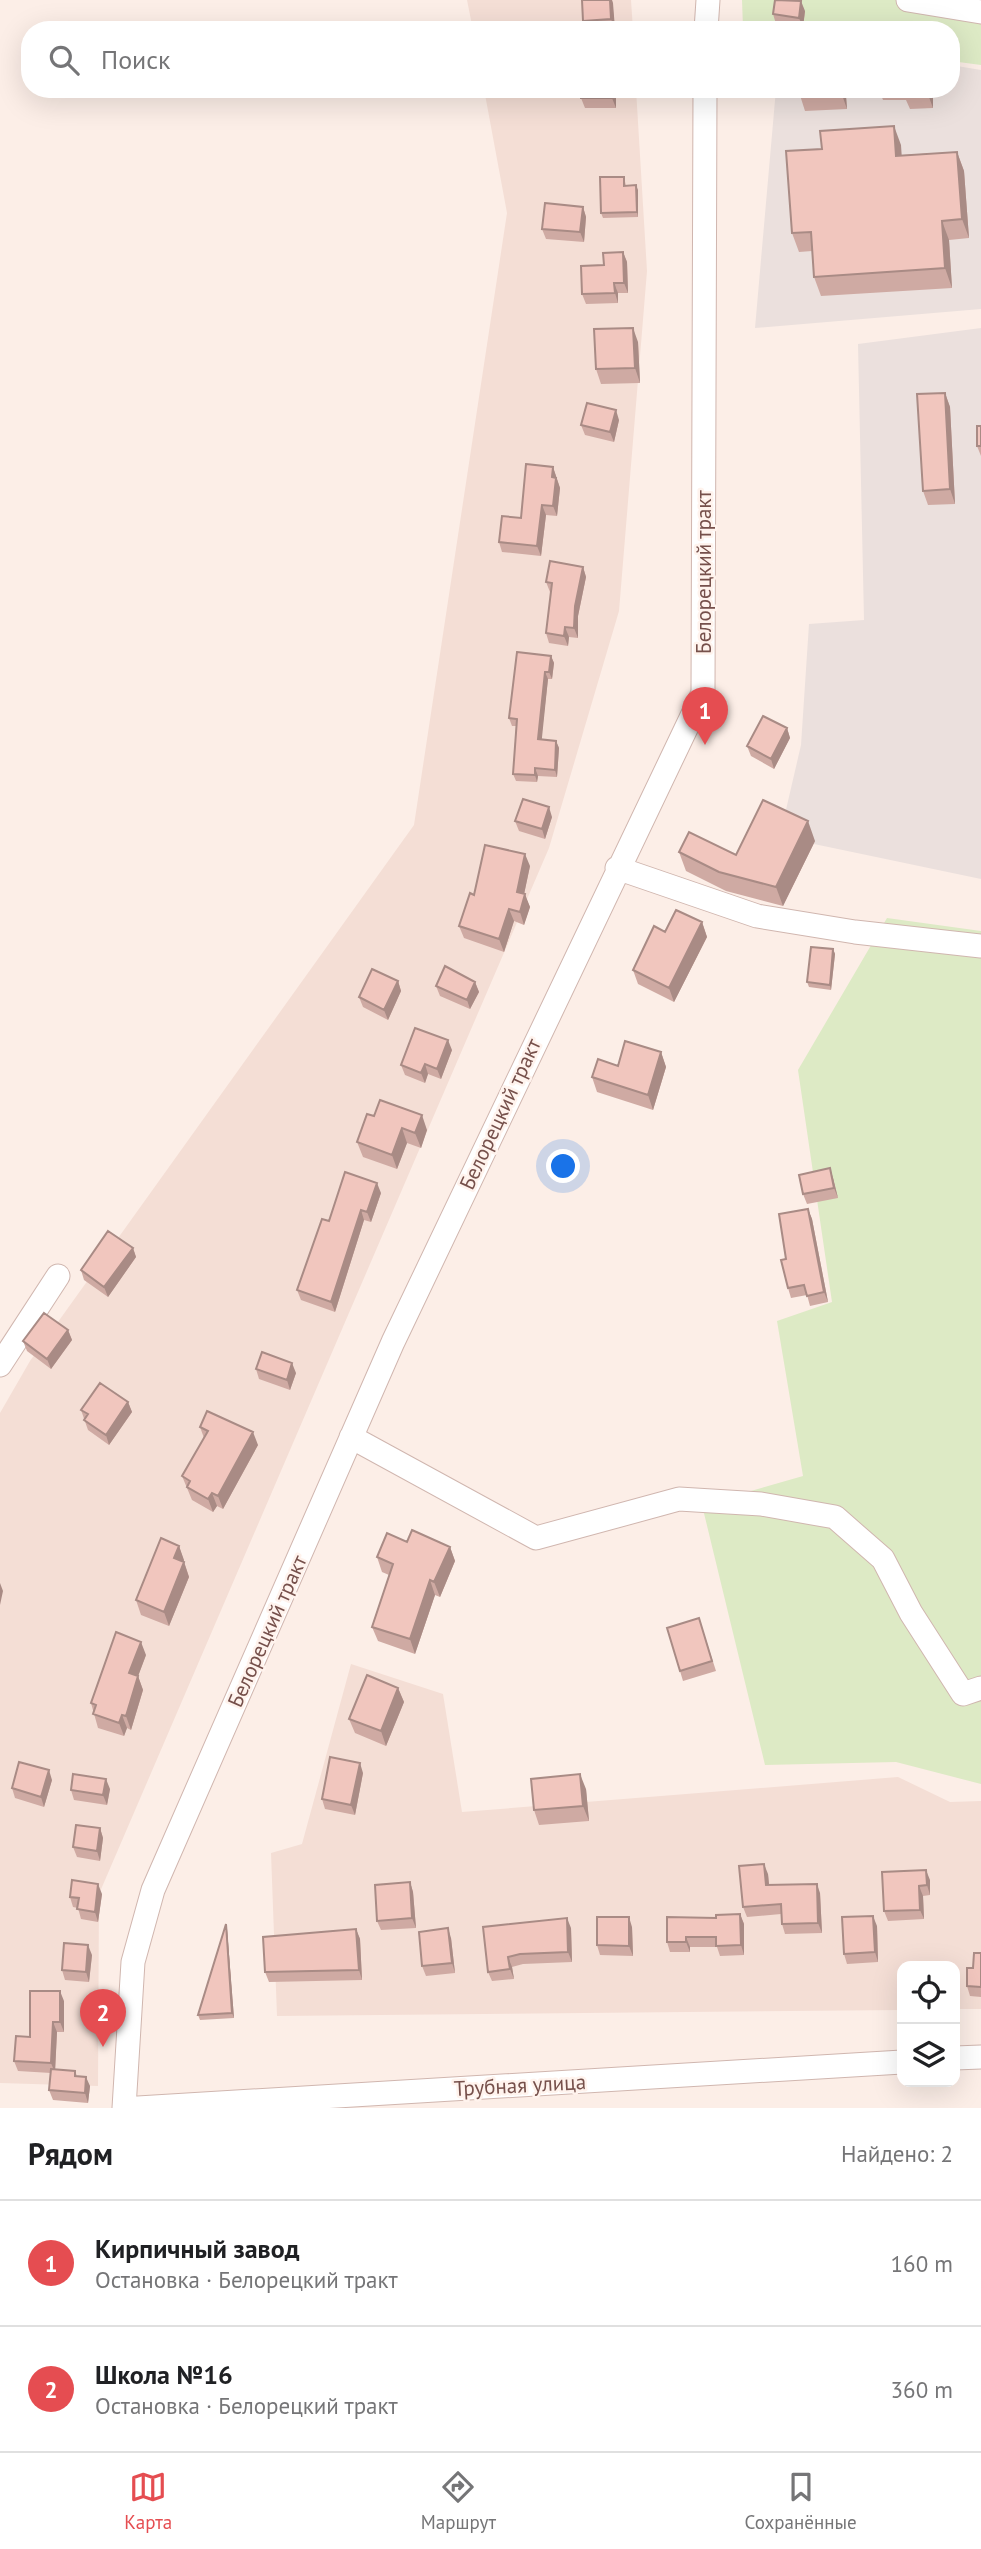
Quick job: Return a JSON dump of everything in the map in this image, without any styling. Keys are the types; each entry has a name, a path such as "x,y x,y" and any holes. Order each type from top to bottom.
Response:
{"street":[{"path":"707,21 708,0"},
{"path":"908,0 981,12"},
{"name":"Белорецкий тракт","path":"124,2108 133,1962 153,1890 393,1342 617,867 703,693 705,98"},
{"path":"617,867 757,916 855,932 981,946"},
{"path":"0,1365 58,1276"},
{"path":"351,1437 536,1538 679,1499 761,1504 835,1517 883,1559 911,1613 963,1694 981,1688"},
{"path":"960,2058 981,2057"},
{"name":"Трубная улица","path":"138,2108 897,2062"}],"shaded area":[{"path":"467,0 631,0 632,21 471,21"},
{"path":"960,66 981,70 981,309 755,328 775,98 960,98"},
{"path":"486,98 637,98 647,271 619,611 549,848 99,1894 98,2086 0,2083 0,1413 30,1361 414,825 507,213"},
{"path":"981,328 981,879 814,844 782,827 801,745 809,624 864,620 858,344"},
{"path":"351,1664 443,1694 462,1812 898,1777 950,1802 981,1801 981,2009 960,2009 960,1961 897,1961 897,2010 277,2016 271,1853 302,1844"}],"green space":[{"path":"742,0 981,0 981,65 960,62 960,21 743,21"},
{"path":"887,918 981,931 981,1784 896,1762 765,1765 702,1505 803,1476 777,1321 832,1302 798,1070"}],"building":[{"path":"582,0 610,0 611,19 583,21"},
{"path":"775,0 801,1 799,18 773,14"},
{"path":"894,126 896,156 957,152 962,219 942,221 945,268 814,277 811,232 792,233 786,151 822,149 820,131"},
{"path":"600,177 624,177 624,186 636,185 637,212 601,213"},
{"path":"545,203 583,207 580,232 542,229"},
{"path":"623,252 624,283 614,283 615,293 582,294 581,266 604,265 603,253"},
{"path":"633,328 635,368 596,369 594,329"},
{"path":"945,393 950,489 923,491 917,394"},
{"path":"587,403 616,410 610,432 581,425"},
{"path":"977,426 981,426 981,446 977,446"},
{"path":"526,464 553,467 552,477 556,478 553,506 542,505 537,546 499,542 502,516 521,518"},
{"path":"550,561 583,567 575,606 574,628 565,627 564,636 546,633 552,583 546,582"},
{"path":"517,652 551,656 549,672 545,672 538,739 556,741 555,770 535,768 535,775 513,774 517,719 509,718"},
{"path":"763,716 787,728 771,759 747,746"},
{"path":"523,799 549,807 542,829 515,821"},
{"path":"763,800 808,821 776,887 719,872 679,852 689,832 736,855"},
{"path":"485,845 525,854 517,892 525,894 520,912 509,909 499,939 459,926 470,893 474,895"},
{"path":"676,910 702,922 669,988 633,970 654,926 665,932"},
{"path":"811,947 833,949 830,985 807,982"},
{"path":"445,966 475,982 467,1000 436,986"},
{"path":"372,969 398,981 384,1010 359,997"},
{"path":"415,1028 448,1040 437,1069 425,1064 421,1073 401,1065"},
{"path":"625,1041 661,1052 648,1095 592,1077 598,1059 618,1066"},
{"path":"380,1100 422,1115 415,1133 402,1128 392,1155 357,1142 367,1114 374,1116"},
{"path":"830,1168 834,1188 803,1194 799,1175"},
{"path":"345,1172 377,1183 367,1212 361,1210 331,1302 297,1290 322,1219 329,1221"},
{"path":"808,1209 824,1292 807,1296 804,1285 788,1288 781,1260 786,1259 779,1214"},
{"path":"108,1231 133,1248 104,1287 81,1270"},
{"path":"44,1313 68,1330 47,1359 23,1341"},
{"path":"262,1352 292,1363 287,1380 256,1369"},
{"path":"100,1383 128,1402 106,1435 84,1420 88,1414 81,1410"},
{"path":"207,1411 253,1432 218,1496 212,1493 208,1499 187,1487 190,1481 182,1476 208,1431 200,1427"},
{"path":"412,1530 450,1547 434,1582 430,1580 410,1639 372,1627 393,1564 377,1557 387,1533 407,1542"},
{"path":"161,1538 179,1546 174,1558 184,1562 164,1612 136,1600"},
{"path":"699,1618 712,1661 680,1671 667,1628"},
{"path":"116,1632 141,1642 129,1673 138,1676 126,1716 122,1715 119,1723 93,1714 96,1705 91,1703"},
{"path":"367,1675 398,1688 381,1731 349,1719"},
{"path":"330,1757 360,1763 351,1805 322,1799"},
{"path":"19,1762 49,1770 41,1797 12,1788"},
{"path":"73,1774 106,1779 103,1795 71,1790"},
{"path":"580,1774 583,1806 534,1810 531,1779"},
{"path":"76,1825 100,1828 97,1851 73,1847"},
{"path":"764,1864 766,1885 817,1884 818,1923 782,1924 781,1904 743,1907 739,1866"},
{"path":"926,1870 927,1885 919,1886 920,1910 884,1911 882,1872"},
{"path":"72,1880 98,1884 95,1912 77,1909 79,1898 70,1897"},
{"path":"410,1882 412,1918 377,1921 375,1885"},
{"path":"740,1914 741,1945 716,1946 716,1937 686,1937 686,1942 667,1942 667,1917 716,1918 716,1915"},
{"path":"873,1916 875,1952 844,1954 842,1917"},
{"path":"597,1917 629,1917 629,1946 597,1945"},
{"path":"567,1918 568,1952 508,1957 510,1969 488,1972 483,1927"},
{"path":"226,1924 232,2013 198,2015"},
{"path":"448,1928 452,1963 422,1966 419,1932"},
{"path":"356,1929 359,1970 265,1972 263,1937"},
{"path":"64,1943 88,1945 86,1972 62,1970"},
{"path":"974,1953 981,1953 981,1987 967,1986 967,1968 973,1968"},
{"path":"30,1991 60,1991 60,2022 53,2022 51,2063 14,2061 16,2036 30,2037"},
{"path":"51,2069 75,2071 75,2076 86,2077 85,2093 49,2090"}],"place":[{"name":"Кирпичный завод","path":"705,745"},
{"name":"Школа №16","path":"103,2047"}]}
